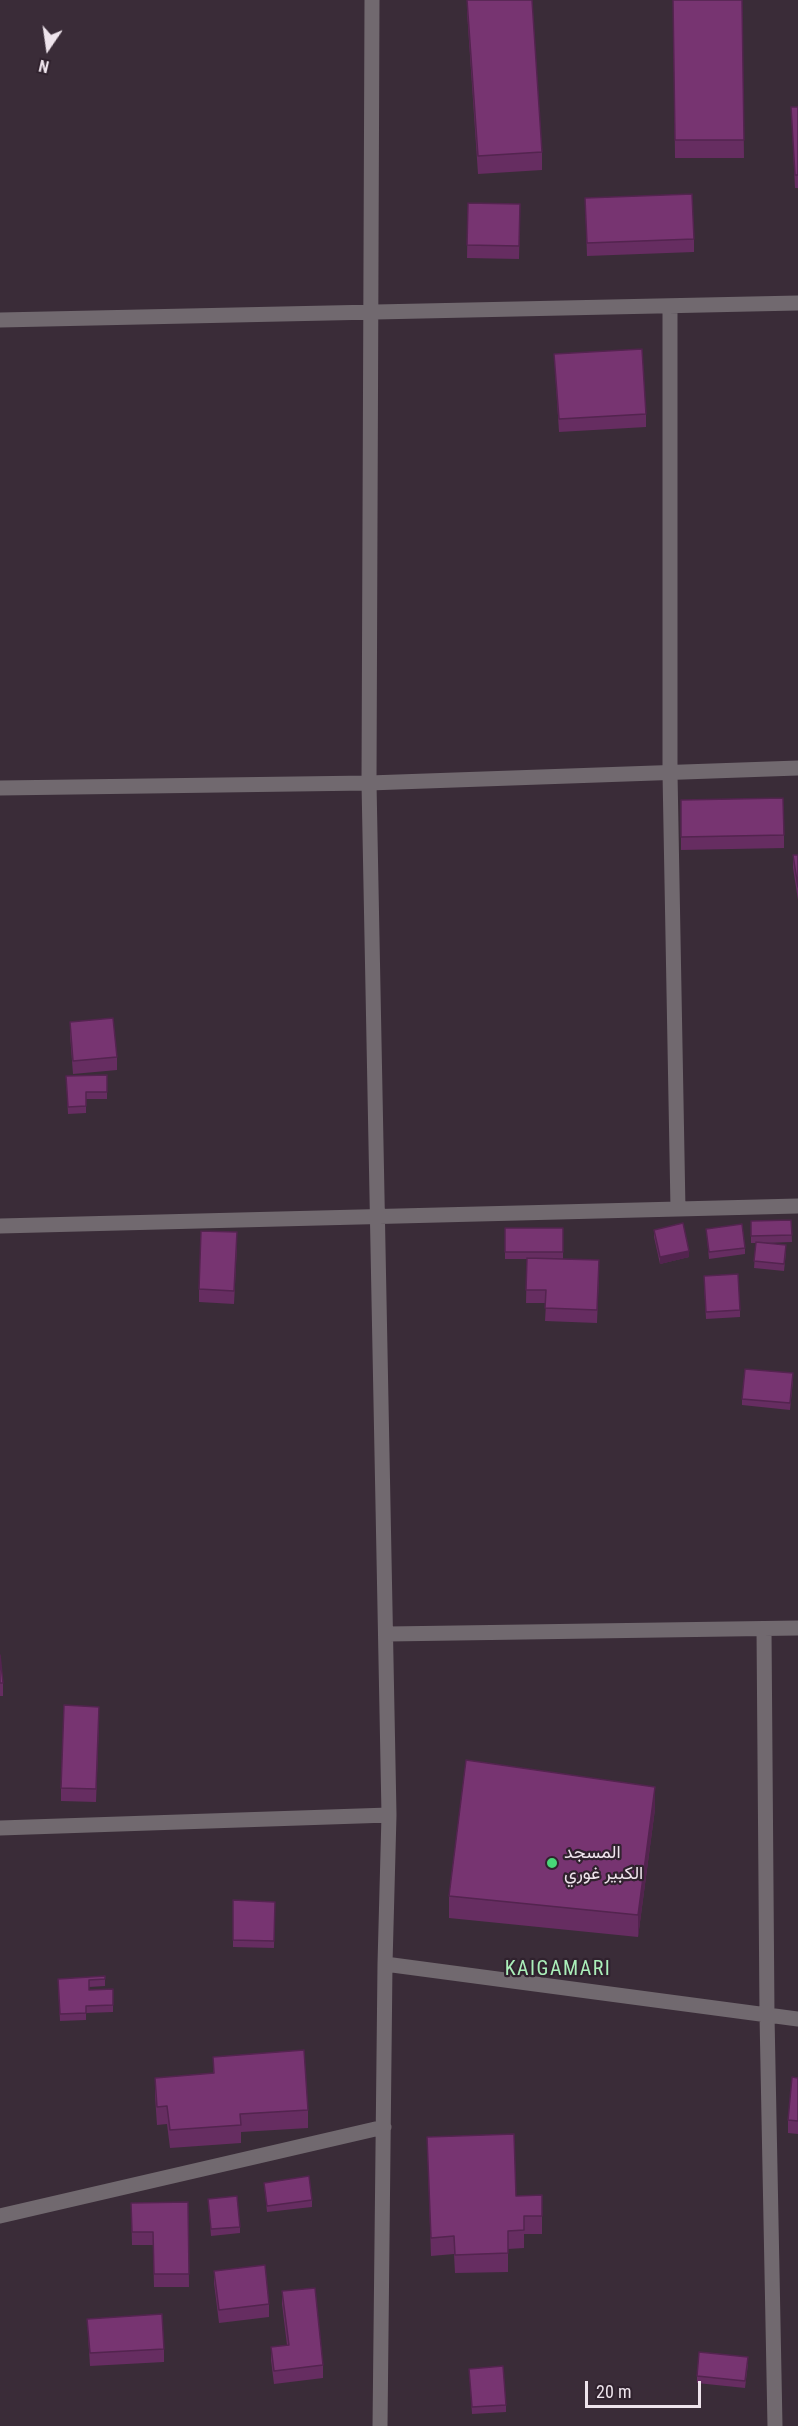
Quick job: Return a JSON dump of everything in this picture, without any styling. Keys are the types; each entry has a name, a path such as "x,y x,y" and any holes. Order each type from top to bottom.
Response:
{"street":[{"path":"372,0 369,311 369,783 390,1815 385,1964 380,2426"},
{"path":"0,320 798,303"},
{"path":"670,306 670,773 678,1209"},
{"path":"0,788 369,783 798,768"},
{"path":"0,1226 798,1206"},
{"path":"387,1634 798,1628"},
{"path":"764,1629 766,2014 775,2426"},
{"path":"0,1828 390,1815"},
{"path":"385,1964 798,2019"},
{"path":"0,2216 384,2127"}],"building":[{"path":"467,0 532,0 542,152 478,156"},
{"path":"673,0 742,0 744,140 675,140"},
{"path":"791,107 798,107 798,175 795,175"},
{"path":"692,194 694,239 587,243 585,198"},
{"path":"468,203 520,204 519,246 467,245"},
{"path":"642,349 646,414 559,419 554,354"},
{"path":"783,798 784,835 681,837 681,800"},
{"path":"793,855 798,855 798,887"},
{"path":"113,1018 117,1057 73,1061 70,1022"},
{"path":"107,1075 107,1092 86,1092 86,1106 68,1107 66,1076"},
{"path":"791,1220 792,1235 751,1236 751,1221"},
{"path":"683,1223 689,1251 660,1257 654,1230"},
{"path":"742,1224 745,1248 709,1252 706,1229"},
{"path":"505,1228 563,1228 563,1252 505,1252"},
{"path":"201,1231 237,1232 234,1291 199,1289"},
{"path":"756,1242 786,1245 784,1264 754,1261"},
{"path":"527,1258 599,1260 597,1310 545,1308 546,1290 526,1290"},
{"path":"738,1274 740,1310 706,1312 704,1276"},
{"path":"745,1369 793,1373 790,1403 742,1399"},
{"path":"0,1655 3,1683 0,1683"},
{"path":"64,1705 99,1707 96,1789 61,1788"},
{"name":"المسجد الكبير غوري","path":"466,1760 655,1787 638,1915 449,1896"},
{"path":"233,1900 275,1902 274,1941 233,1940"},
{"path":"105,1976 105,1979 89,1980 89,1990 113,1989 113,2005 86,2006 86,2013 60,2014 58,1979"},
{"path":"304,2050 308,2110 240,2114 241,2125 170,2130 167,2106 157,2107 155,2078 214,2073 213,2057"},
{"path":"792,2077 798,2078 798,2121 788,2120"},
{"path":"514,2134 516,2196 542,2195 542,2216 524,2216 524,2230 508,2231 508,2253 455,2255 454,2236 431,2238 427,2137"},
{"path":"309,2176 312,2200 267,2206 264,2183"},
{"path":"237,2196 240,2227 211,2229 208,2199"},
{"path":"188,2202 189,2274 154,2274 153,2232 132,2232 131,2203"},
{"path":"265,2265 269,2304 219,2310 214,2271"},
{"path":"315,2288 323,2365 274,2371 271,2347 289,2345 282,2291"},
{"path":"162,2314 164,2349 90,2353 87,2319"},
{"path":"699,2352 748,2357 745,2381 697,2376"},
{"path":"503,2366 506,2405 472,2407 469,2369"}],"place":[{"name":"المسجد الكبير غوري","path":"552,1863"}],"district":[{"name":"KAIGAMARI","path":"558,1970"}]}
